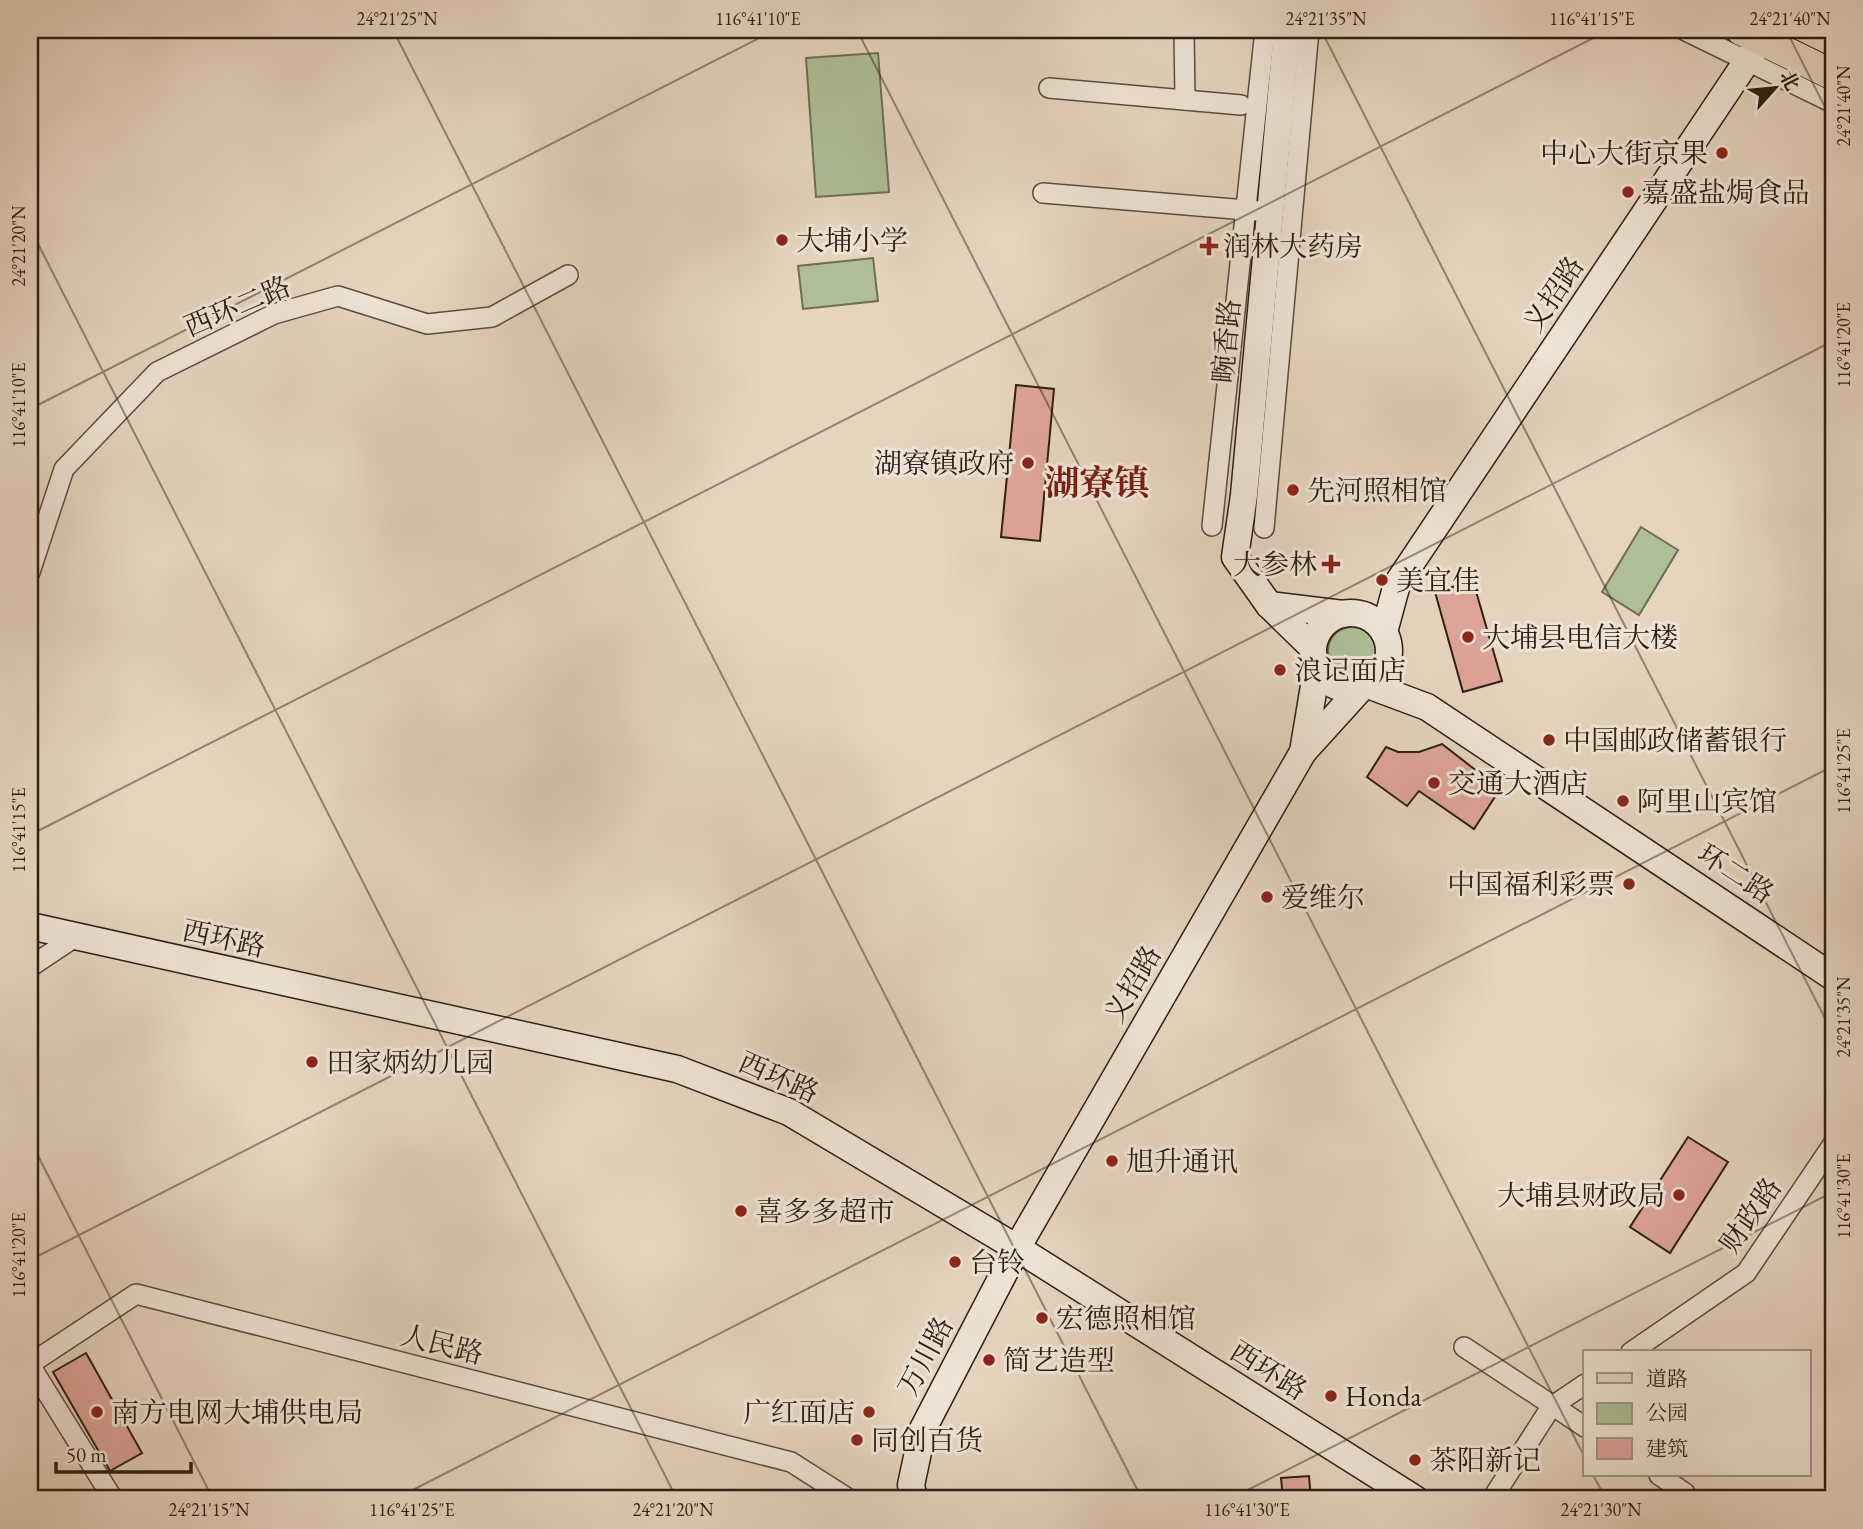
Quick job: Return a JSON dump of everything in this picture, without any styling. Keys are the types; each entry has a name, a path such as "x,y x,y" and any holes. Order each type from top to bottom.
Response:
{"main road":[{"name":"畹香路","path":"1287,30 1257,211 1244,495 1235,558 1269,605 1315,658"},
{"path":"1758,37 1833,64"},
{"path":"1758,37 1833,75"},
{"name":"义招路","path":"1397,584 1758,37"},
{"path":"1303,751 1319,630 1326,621 1348,613 1397,584"},
{"path":"1303,751 1384,671 1386,642 1397,584"},
{"path":"1269,605 1371,618 1427,707"},
{"path":"1315,658 1331,684 1342,689 1365,687 1427,707"},
{"name":"环二路","path":"1427,707 1833,977"},
{"name":"义招路","path":"1017,1248 1303,751"},
{"name":"西环路","path":"30,926 677,1069 789,1112 1017,1248 1415,1499"},
{"name":"万川路","path":"914,1499 911,1485 923,1429 1017,1248"}],"street":[{"path":"1184,30 1185,100"},
{"path":"1212,526 1257,211 1265,30"},
{"path":"1264,528 1309,30"},
{"path":"1684,30 1758,37 1833,103"},
{"path":"1049,88 1241,105"},
{"path":"1043,192 1257,211"},
{"name":"西环二路","path":"30,572 64,469 157,372 274,314 338,296 427,324 492,317 568,275"},
{"path":"30,967 75,937"},
{"name":"财政路","path":"1634,1350 1746,1273 1833,1144"},
{"name":"人民路","path":"30,1364 136,1294 791,1462 849,1499"},
{"path":"1464,1347 1583,1426"},
{"path":"30,1364 113,1499"},
{"path":"1492,1499 1551,1407 1583,1385"},
{"path":"1660,1476 1685,1493"}],"green space":[{"path":"878,53 889,192 816,197 806,58"},
{"path":"873,258 878,301 803,309 798,266"},
{"path":"1641,527 1678,550 1639,615 1602,592"},
{"path":"1352,627 1361,628 1369,634 1375,642 1375,660 1369,668 1361,674 1352,675 1343,674 1335,668 1329,660 1328,651 1329,642 1335,634 1343,628"}],"building":[{"name":"湖寮镇政府","path":"1016,385 1054,389 1040,541 1001,537"},
{"name":"大埔县电信大楼","path":"1473,581 1502,681 1463,692 1435,592"},
{"name":"交通大酒店","path":"1442,744 1500,789 1474,829 1419,791 1407,806 1367,777 1386,747 1398,752 1419,752"},
{"name":"大埔县财政局","path":"1688,1137 1728,1162 1670,1253 1630,1227"},
{"name":"南方电网大埔供电局","path":"86,1353 142,1453 110,1471 53,1372"},
{"path":"1309,1476 1311,1499 1283,1499 1281,1478"}],"place":[{"name":"中心大街京果","path":"1722,153"},
{"name":"嘉盛盐焗食品","path":"1628,192"},
{"name":"大埔小学","path":"782,240"},
{"name":"润林大药房","path":"1209,246"},
{"name":"湖寮镇政府","path":"1028,463"},
{"name":"先河照相馆","path":"1293,490"},
{"name":"大参林","path":"1331,564"},
{"name":"美宜佳","path":"1382,580"},
{"name":"大埔县电信大楼","path":"1468,637"},
{"name":"浪记面店","path":"1280,670"},
{"name":"中国邮政储蓄银行","path":"1549,740"},
{"name":"交通大酒店","path":"1434,783"},
{"name":"阿里山宾馆","path":"1623,801"},
{"name":"中国福利彩票","path":"1629,884"},
{"name":"爱维尔","path":"1267,897"},
{"name":"田家炳幼儿园","path":"312,1062"},
{"name":"旭升通讯","path":"1112,1161"},
{"name":"大埔县财政局","path":"1679,1195"},
{"name":"喜多多超市","path":"741,1211"},
{"name":"台铃","path":"955,1262"},
{"name":"宏德照相馆","path":"1042,1318"},
{"name":"简艺造型","path":"989,1360"},
{"name":"Honda","path":"1331,1396"},
{"name":"南方电网大埔供电局","path":"97,1412"},
{"name":"广红面店","path":"869,1412"},
{"name":"同创百货","path":"857,1440"},
{"name":"茶阳新记","path":"1415,1460"}],"district":[{"name":"湖寮镇","path":"1097,483"}]}
